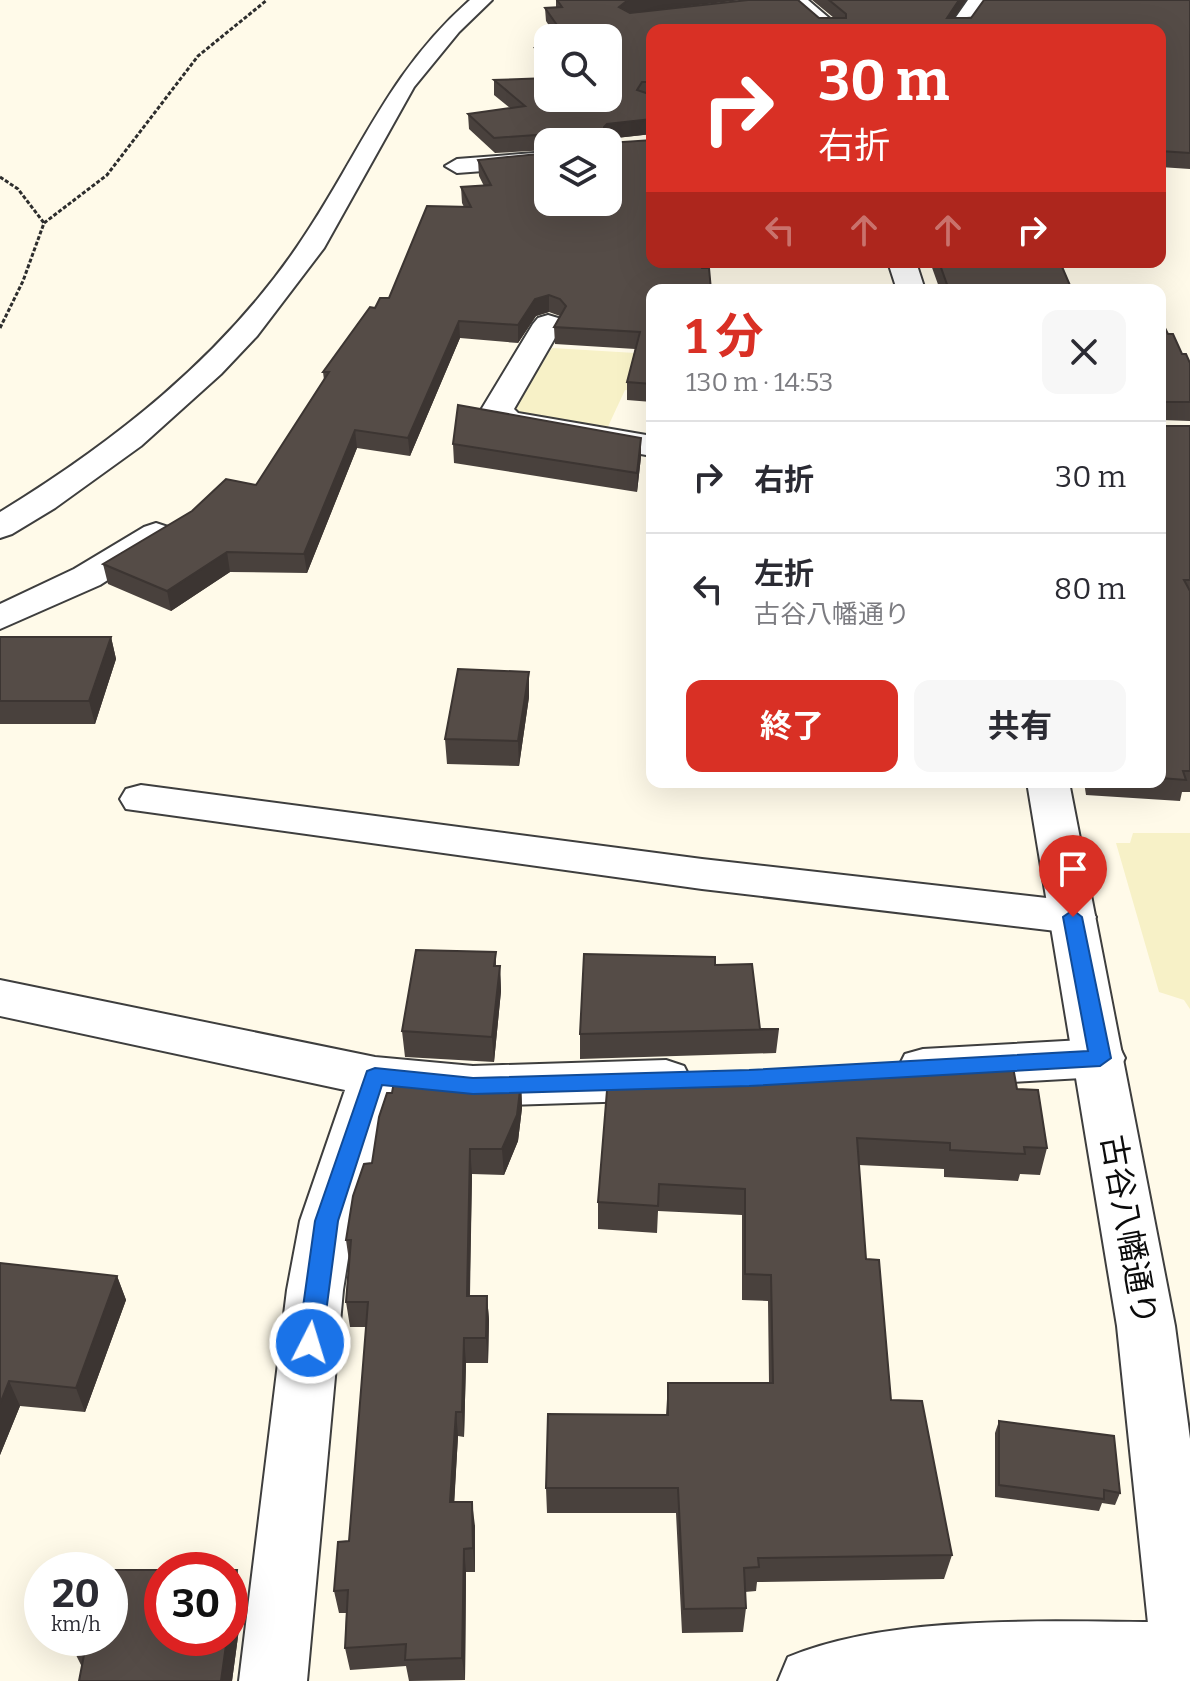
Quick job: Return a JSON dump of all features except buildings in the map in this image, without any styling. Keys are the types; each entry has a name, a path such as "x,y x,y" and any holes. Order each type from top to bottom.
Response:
{"street":[{"path":"0,527 130,437 199,378 251,323 309,248 348,184 388,105 422,59 455,22 482,0"},
{"path":"796,0 826,24"},
{"path":"961,24 978,0"},
{"path":"422,59 449,51 472,36"},
{"path":"457,166 534,160"},
{"path":"548,324 497,410 508,421 646,445"},
{"path":"0,618 87,577 188,514"},
{"name":"古谷八幡通り","path":"1049,788 1146,1326 1187,1668"},
{"path":"141,799 702,874 1073,917"},
{"path":"0,998 375,1077 473,1086 718,1079"},
{"path":"871,1071 1100,1058"},
{"path":"273,1681 315,1290 327,1221 375,1077"},
{"path":"812,1681 937,1658 1187,1668"}],"path":[{"path":"0,328 23,281 44,223 107,175 198,56 267,0"},
{"path":"0,177 18,189 44,223"}],"shaded area":[{"path":"552,348 646,354 646,392 625,390 605,433 522,416 513,410"},
{"path":"1133,833 1190,833 1190,1009 1184,1000 1159,992 1116,843 1130,843"}],"route":[{"path":"310,1343 327,1221 375,1077 473,1086 749,1078 1100,1058 1073,917"}]}
